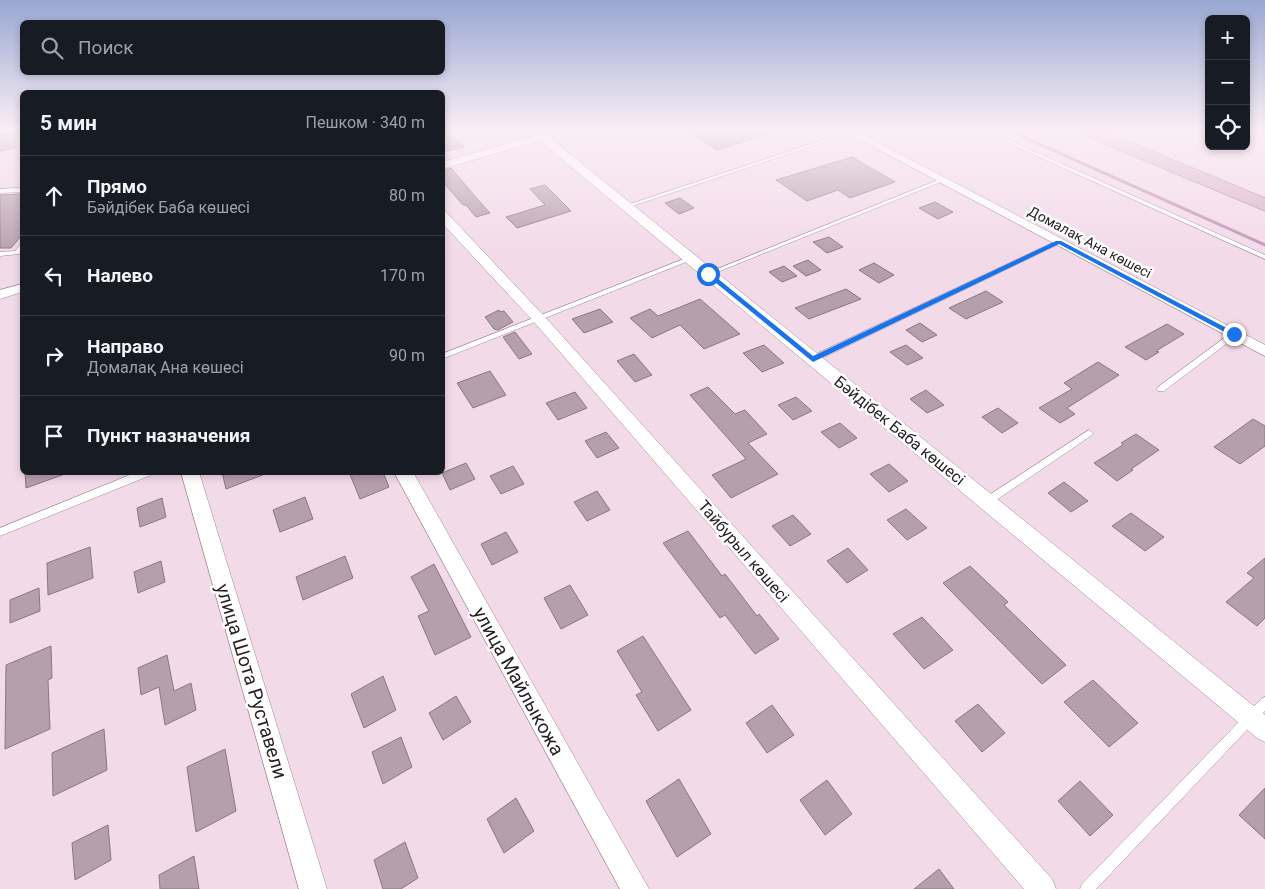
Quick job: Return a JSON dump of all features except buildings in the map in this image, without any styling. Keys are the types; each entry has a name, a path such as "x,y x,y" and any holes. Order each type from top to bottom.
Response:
{"main road":[{"path":"1186,172 1265,206"}],"street":[{"name":"Бәйдібек Баба көшесі","path":"586,172 1265,730"},
{"name":"Домалақ Ана көшесі","path":"925,172 1265,351"},
{"name":"Тайбурыл көшесі","path":"445,219 540,320 1042,889"},
{"path":"0,295 20,289"},
{"name":"улица Шота Руставели","path":"191,475 313,889"},
{"name":"улица Майлыкожа","path":"405,475 635,889"}],"lane":[{"path":"627,206 727,172"},
{"path":"1077,172 1265,257"},
{"path":"708,274 940,181"},
{"path":"0,191 20,190"},
{"path":"813,359 1059,242"},
{"path":"0,254 17,253 20,249"},
{"path":"445,356 540,320 689,259"},
{"path":"1161,388 1234,334"},
{"path":"986,502 1089,432"},
{"path":"0,532 141,475"},
{"path":"1087,889 1265,703"}],"waterway":[{"path":"1103,172 1265,245"}],"route":[{"path":"708,274 813,359 1059,242 1234,334"}]}
